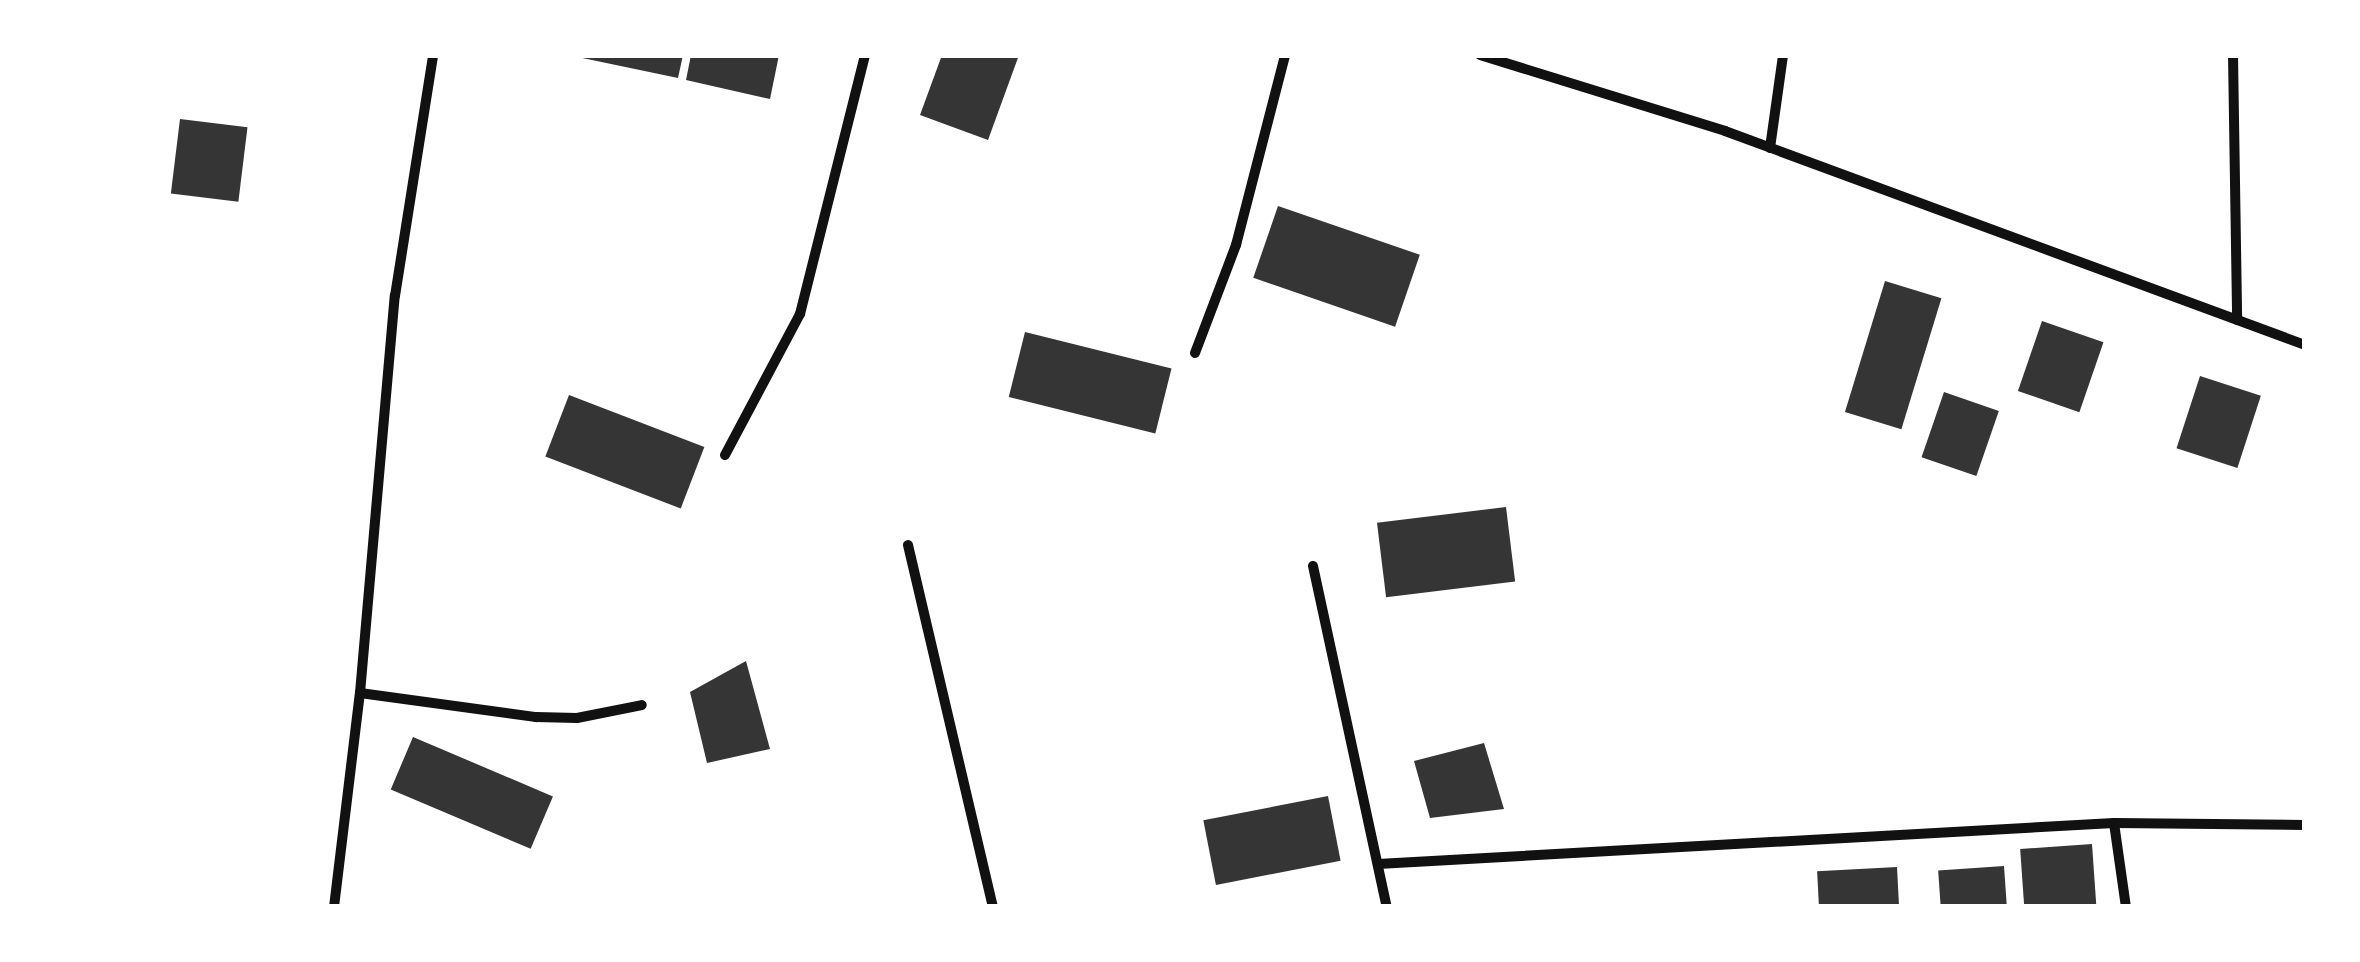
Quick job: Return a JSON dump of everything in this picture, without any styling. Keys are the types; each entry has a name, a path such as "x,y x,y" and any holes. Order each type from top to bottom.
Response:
{"street":[{"path":"334,907 360,693 395,296 433,55"},
{"path":"725,455 800,314 865,55"},
{"path":"1195,354 1236,245 1285,55"},
{"path":"1480,55 1566,76 2305,346"},
{"path":"1770,148 1782,55"},
{"path":"2233,55 2237,320"},
{"path":"908,545 993,907"},
{"path":"1313,566 1387,907"},
{"path":"360,693 577,718 642,705"},
{"path":"1378,864 2114,823 2305,825"},
{"path":"2114,823 2126,907"}],"building":[{"path":"568,55 683,55 678,78"},
{"path":"691,55 779,55 770,99 686,80"},
{"path":"942,55 1019,55 988,140 920,115"},
{"path":"180,119 247,127 238,202 171,193"},
{"path":"1278,206 1420,255 1395,327 1253,278"},
{"path":"1885,281 1941,298 1901,429 1845,412"},
{"path":"2042,321 2103,342 2079,412 2018,391"},
{"path":"1025,332 1172,369 1155,434 1009,397"},
{"path":"2200,376 2261,396 2237,468 2177,448"},
{"path":"1944,392 1999,411 1976,476 1922,457"},
{"path":"569,395 704,447 681,509 545,457"},
{"path":"1506,507 1515,581 1386,597 1377,523"},
{"path":"746,661 770,749 707,763 690,692"},
{"path":"413,737 553,796 531,849 391,789"},
{"path":"1484,743 1504,809 1430,818 1414,761"},
{"path":"1328,796 1341,861 1216,885 1203,820"},
{"path":"2092,844 2096,907 2024,907 2020,849"},
{"path":"2004,866 2007,907 1941,907 1938,871"},
{"path":"1897,867 1899,907 1819,907 1817,871"}]}
